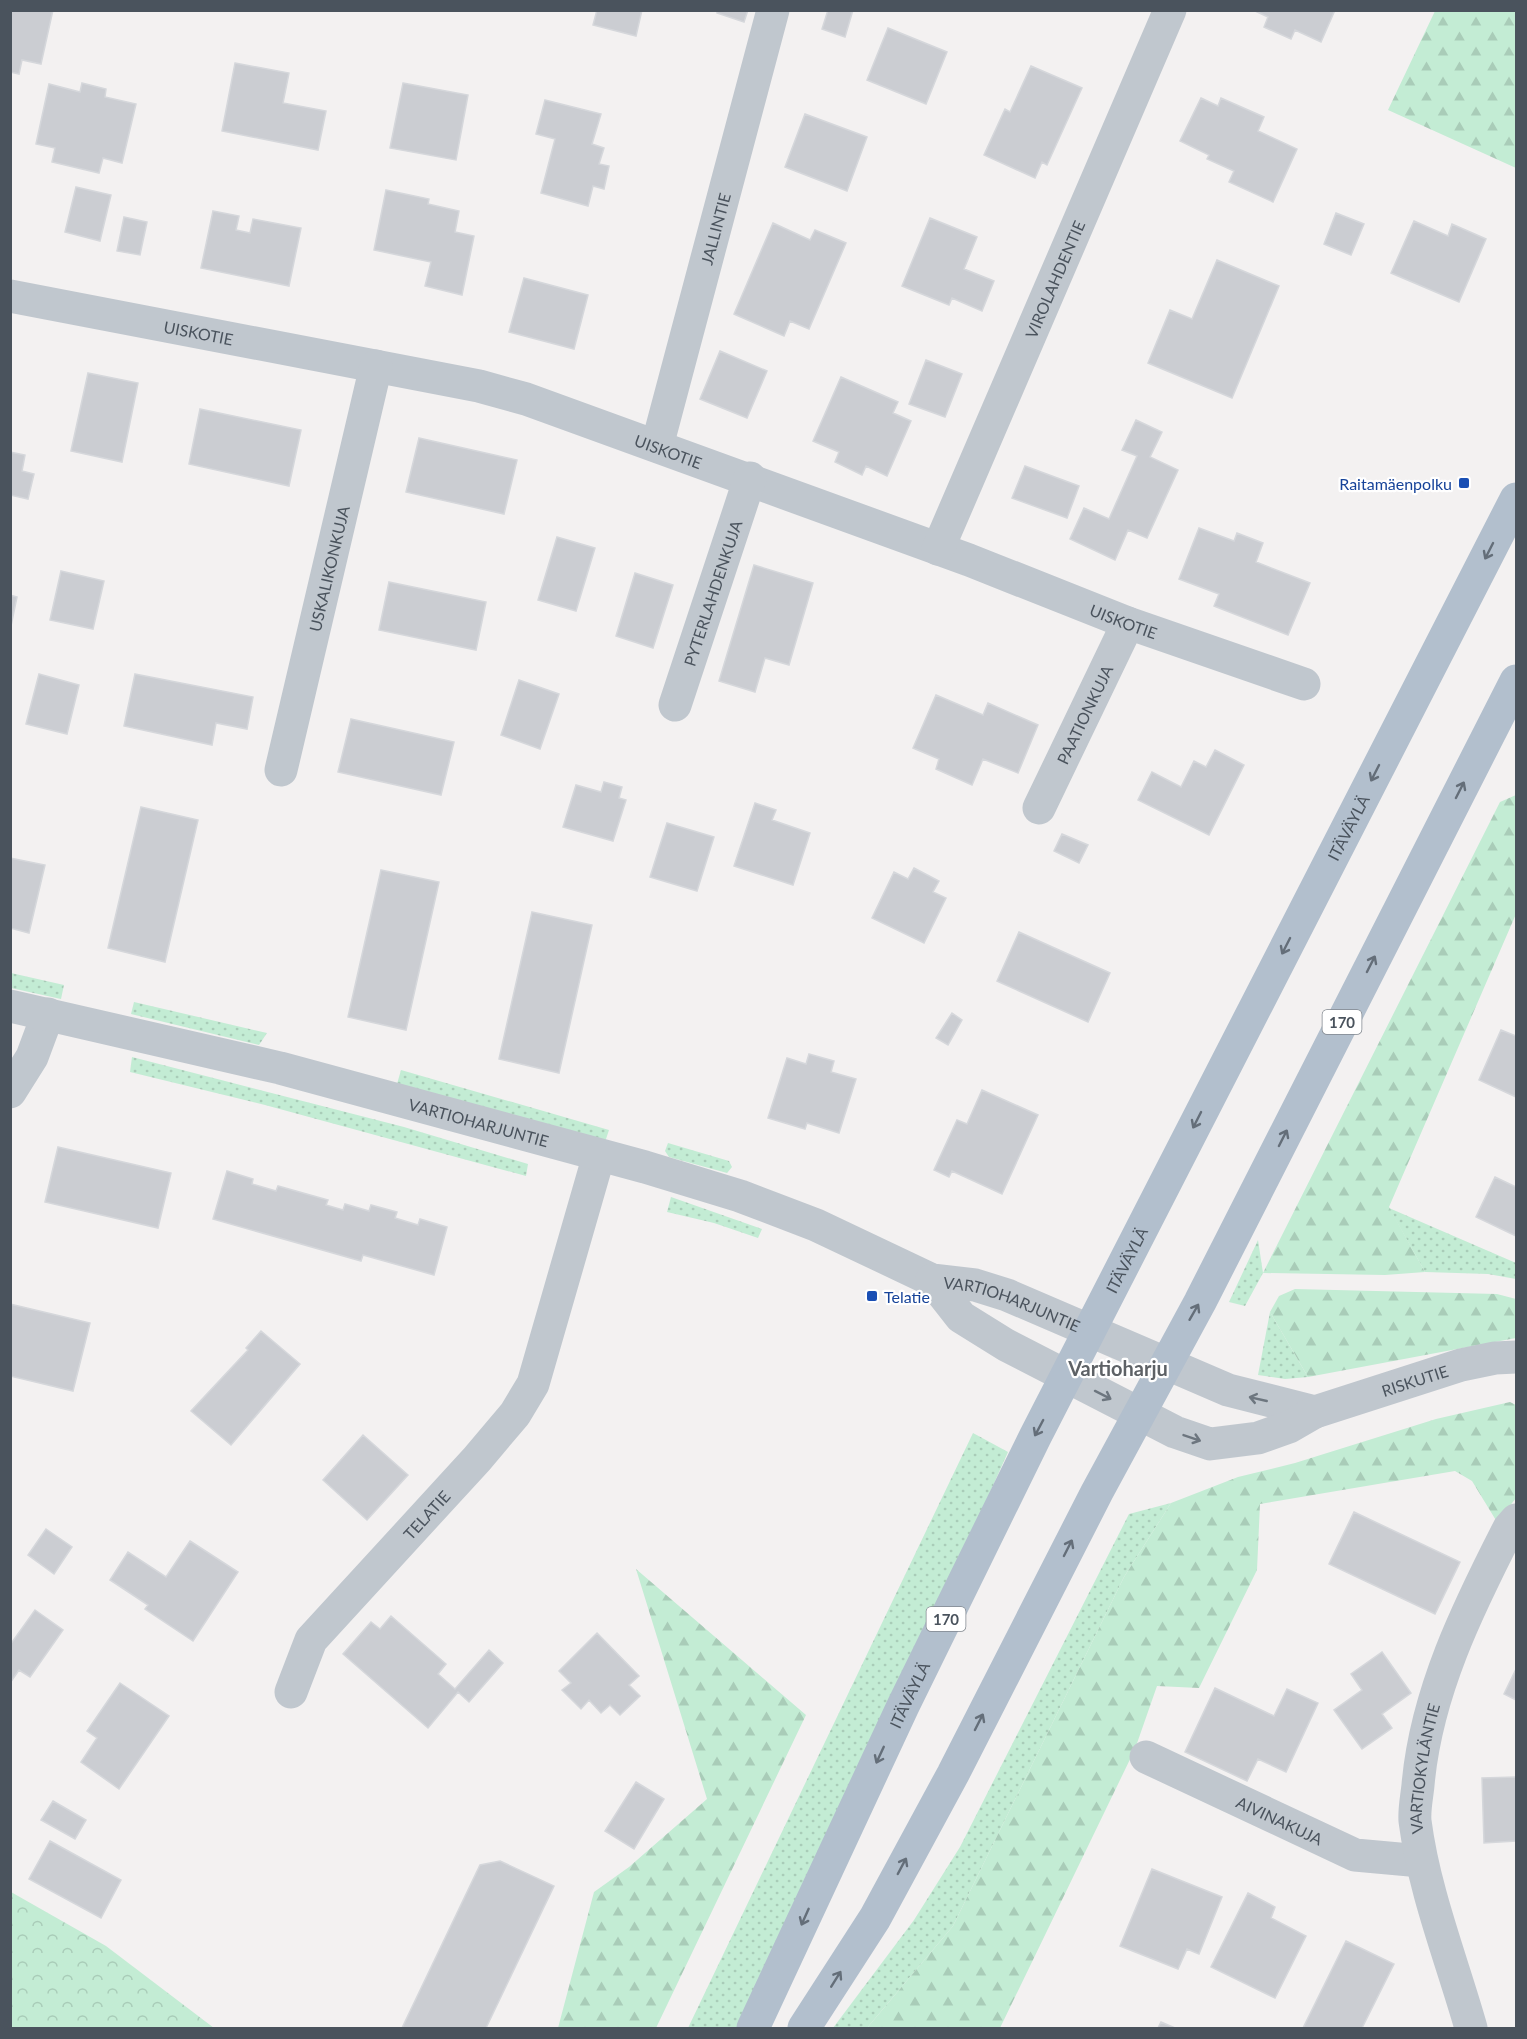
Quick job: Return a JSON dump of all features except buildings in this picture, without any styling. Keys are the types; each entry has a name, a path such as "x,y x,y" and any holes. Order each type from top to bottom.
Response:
{"main road":[{"name":"ITÄVÄYLÄ","path":"753,2028 903,1706 1066,1377 1516,500"},
{"name":"170","path":"804,2028 880,1908 953,1774 1165,1362 1200,1302 1516,681"}],"street":[{"name":"JALLINTIE","path":"657,446 773,10"},
{"name":"VIROLAHDENTIE","path":"938,549 1170,10"},
{"name":"UISKOTIE","path":"10,296 376,366 526,399 750,478 1128,623 1304,684"},
{"name":"USKALIKONKUJA","path":"281,770 376,366"},
{"name":"PYTERLAHDENKUJA","path":"675,705 750,478"},
{"name":"PAATIONKUJA","path":"1039,808 1128,623"},
{"name":"VARTIOHARJUNTIE","path":"10,1006 280,1068 740,1196 816,1225 932,1280 975,1285 1027,1302 1165,1362"},
{"path":"10,1092 32,1058 48,1014"},
{"name":"TELATIE","path":"291,1692 311,1640 477,1459 515,1414 533,1384 599,1155"},
{"name":"VARTIOHARJUNTIE","path":"932,1280 962,1317 1066,1377 1139,1413"},
{"name":"RISKUTIE","path":"1139,1413 1174,1432 1210,1444 1258,1438 1289,1427 1315,1412 1461,1365 1495,1358 1516,1357"},
{"path":"1165,1362 1228,1390 1315,1412"},
{"name":"VARTIOKYLÄNTIE","path":"1471,2028 1421,1861 1415,1818 1423,1745 1447,1662 1479,1587 1509,1528 1516,1520"},
{"name":"AIVINAKUJA","path":"1146,1757 1355,1855 1421,1861"}],"green space":[{"path":"1435,11 1516,11 1516,168 1388,110"},
{"path":"1516,795 1516,914 1389,1207 1425,1272 1385,1275 1263,1273 1500,802"},
{"path":"11,973 64,985 61,999 11,988"},
{"path":"134,1002 267,1033 259,1045 131,1014"},
{"path":"132,1057 404,1127 528,1164 526,1176 265,1105 130,1072"},
{"path":"401,1070 609,1130 605,1142 397,1084"},
{"path":"668,1143 729,1161 732,1167 727,1173 669,1157 665,1151"},
{"path":"671,1197 762,1229 758,1238 714,1223 667,1212"},
{"path":"1389,1208 1516,1263 1516,1279 1488,1274 1425,1272"},
{"path":"1258,1240 1263,1273 1245,1306 1229,1302"},
{"path":"1295,1289 1497,1294 1516,1299 1516,1338 1308,1377 1270,1312 1279,1296"},
{"path":"1270,1312 1308,1377 1285,1379 1258,1375"},
{"path":"1510,1402 1516,1405 1516,1498 1497,1522 1472,1481 1455,1471 1260,1504 1257,1570 1199,1688 1157,1686 1135,1749 1000,2028 867,2028 953,1926 1124,1577 1171,1503 1238,1477 1295,1463 1436,1419"},
{"path":"973,1433 1008,1452 925,1638 738,2028 688,2028"},
{"path":"1171,1503 1124,1577 953,1926 867,2028 833,2028 914,1920 960,1847 1129,1514"},
{"path":"636,1569 806,1715 656,2028 558,2028 594,1892 629,1867 707,1799"},
{"path":"11,1892 106,1946 214,2028 11,2028"}],"place":[{"name":"Raitamäenpolku","path":"1464,483"},
{"name":"Telatie","path":"872,1296"}],"district":[{"name":"Vartioharju","path":"1118,1368"}]}
